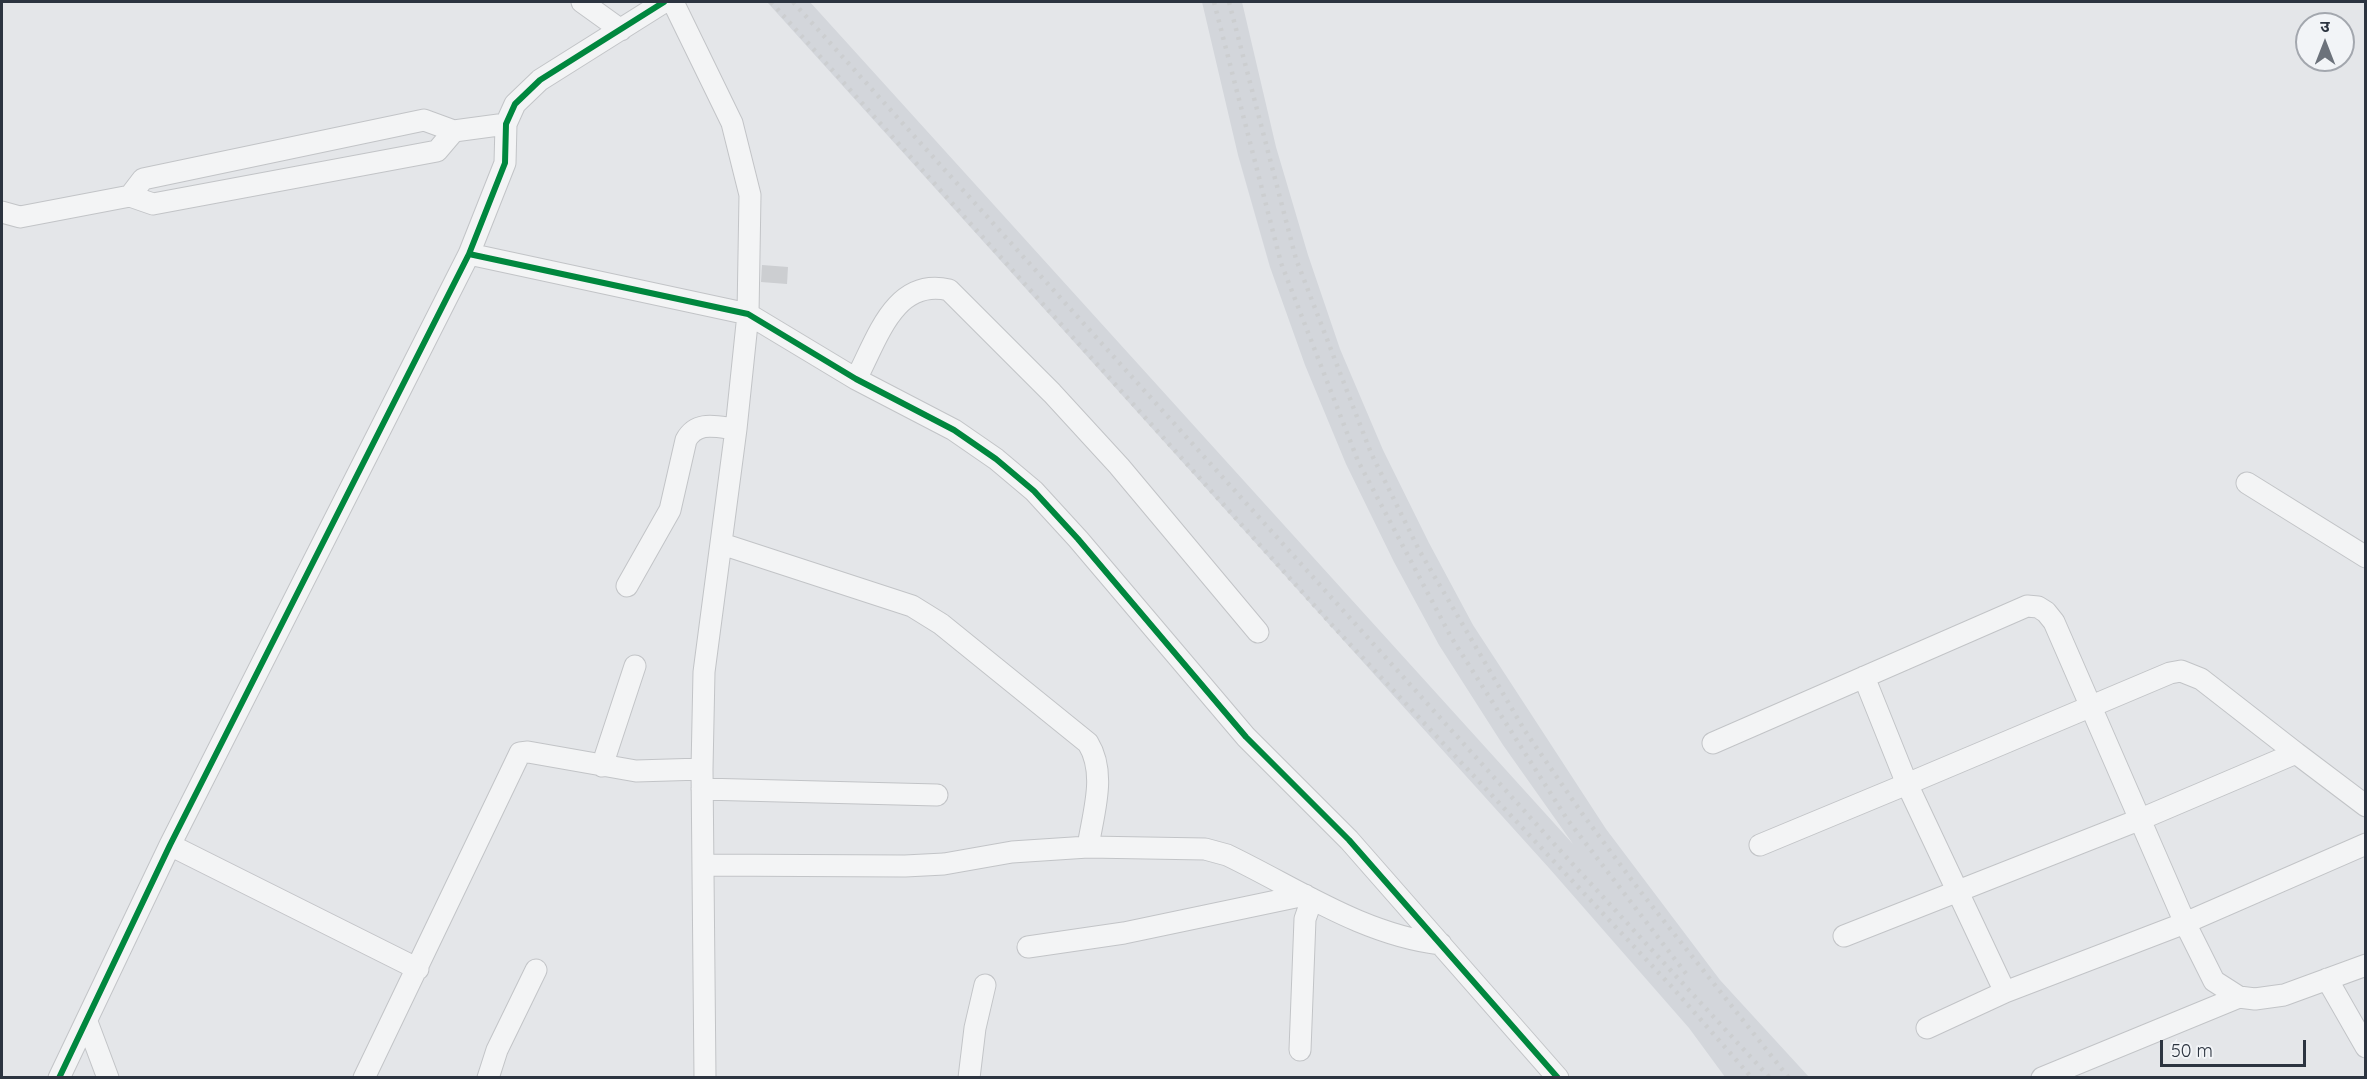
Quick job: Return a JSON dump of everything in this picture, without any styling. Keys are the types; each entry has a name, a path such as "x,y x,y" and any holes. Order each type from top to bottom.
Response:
{"street":[{"path":"582,2 621,30"},
{"path":"59,1077 170,845 469,254 505,163 507,124 515,104 540,80 664,2"},
{"path":"673,2 732,123 750,195 748,314 722,543 704,672 702,779 705,1077"},
{"path":"130,196 143,179 424,120 454,131 507,124"},
{"path":"2,212 20,217 130,196 153,204 437,151 454,131"},
{"path":"469,254 748,314 856,379 954,430 996,459 1034,491 1245,737 1349,840 1558,1077"},
{"path":"856,379 892,312 909,293 936,287 949,290 1044,385 1119,466 1258,632"},
{"path":"627,586 670,510 686,440 691,432 705,426 736,429"},
{"path":"2247,483 2366,557"},
{"path":"722,543 912,606 941,624 1088,742 1095,754 1097,768 1097,788 1088,847"},
{"path":"1713,743 2027,606 2038,607 2046,612 2054,622 2188,928 2214,981 2240,997 2255,999 2284,995 2366,965"},
{"path":"602,766 635,666"},
{"path":"1760,845 2169,674 2181,671 2201,679 2366,806"},
{"path":"1864,677 1907,784 2005,992"},
{"path":"364,1077 418,969 520,753 528,752 602,766 702,779 937,795"},
{"path":"1844,936 1958,889 2141,819 2296,753"},
{"path":"1927,1028 2005,992 2188,928 2366,844"},
{"path":"170,845 418,969"},
{"path":"703,865 905,866 944,864 1012,852 1088,847 1205,849 1227,855 1308,897 1392,934 1441,944"},
{"path":"1028,947 1124,933 1308,897"},
{"path":"1300,1050 1305,919 1308,897"},
{"path":"488,1077 498,1050 536,970"},
{"path":"2327,979 2366,1047"},
{"path":"969,1077 975,1028 985,985"},
{"path":"2042,1077 2240,997"},
{"path":"87,1022 108,1077"}],"shaded area":[{"path":"767,2 810,2 1573,844 1503,745 1439,645 1394,562 1346,464 1305,365 1270,267 1238,155 1202,2 1242,2 1276,147 1308,255 1340,349 1383,450 1429,543 1473,625 1606,829 1720,980 1809,1077 1725,1077 1689,1028 1549,868"}],"building":[{"path":"762,265 788,267 787,284 761,282"}],"railway":[{"path":"771,2 1332,625 1672,987 1752,1078"},
{"path":"793,2 1557,847 1770,1078"},
{"path":"1214,2 1281,263 1358,461 1451,637 1567,819 1687,975"},
{"path":"1229,2 1296,259 1371,453 1419,550 1525,731 1581,812 1640,891 1789,1078"}],"cycle path":[{"path":"59,1078 170,845 469,254 505,163 506,124 515,104 540,80 664,2"},
{"path":"469,254 748,314 856,379 954,430 996,459 1034,491 1078,539 1246,737 1349,840 1558,1078"}]}
